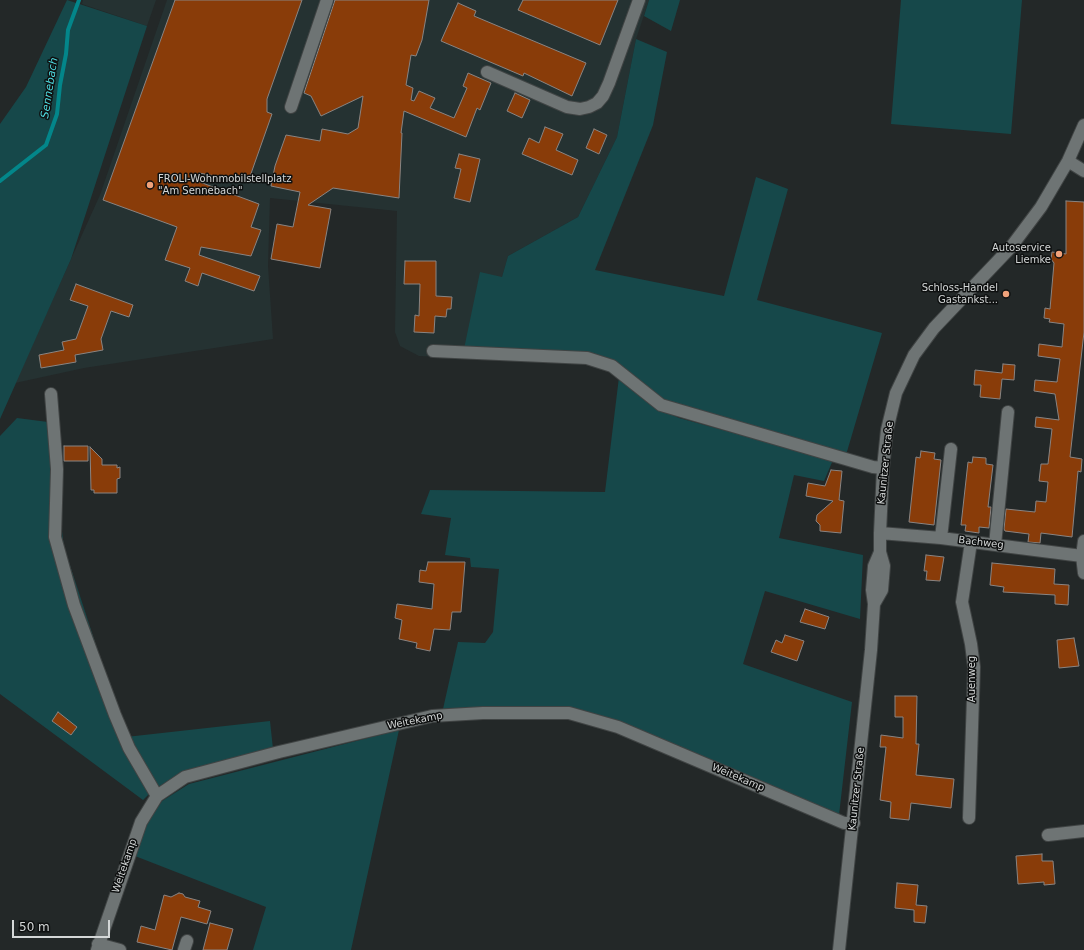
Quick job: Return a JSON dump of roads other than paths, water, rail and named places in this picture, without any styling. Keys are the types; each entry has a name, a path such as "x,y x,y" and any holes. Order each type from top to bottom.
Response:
{"street":[{"path":"291,108 327,0"},
{"path":"487,72 568,107 580,109 589,107 597,103 603,96 609,83 638,0"},
{"name":"Kaunitzer Straße","path":"839,950 854,823 874,604 872,590 874,566 880,552 883,468 887,430 896,393 914,355 934,328 1011,247 1041,207 1068,161 1084,125"},
{"path":"1068,161 1084,171"},
{"path":"433,351 587,358 612,366 661,405 873,467 883,468"},
{"path":"51,394 57,469 55,536 57,544 74,605 115,715 130,748 157,796"},
{"path":"994,545 1008,412"},
{"path":"941,538 952,449"},
{"name":"Bachweg","path":"880,533 941,538 1082,556"},
{"path":"1084,541 1082,556 1084,573"},
{"name":"Auenweg","path":"968,818 974,667 971,644 962,602 971,542"},
{"name":"Weitekamp","path":"98,947 141,822 157,796 185,777 279,752 432,716 483,713 569,713 618,727 844,823 854,823"},
{"path":"1048,835 1084,831"},
{"path":"98,947 120,950"}],"waterway":[{"name":"Sennebach","path":"0,181 46,145 57,114 68,30 79,0"}],"place":[{"name":"FROLI-Wohnmobilstellplatz \"Am Sennebach\"","path":"150,185"},
{"name":"Autoservice Liemke","path":"1059,254"},
{"name":"Schloss-Handel Gastankst...","path":"1006,294"}]}
